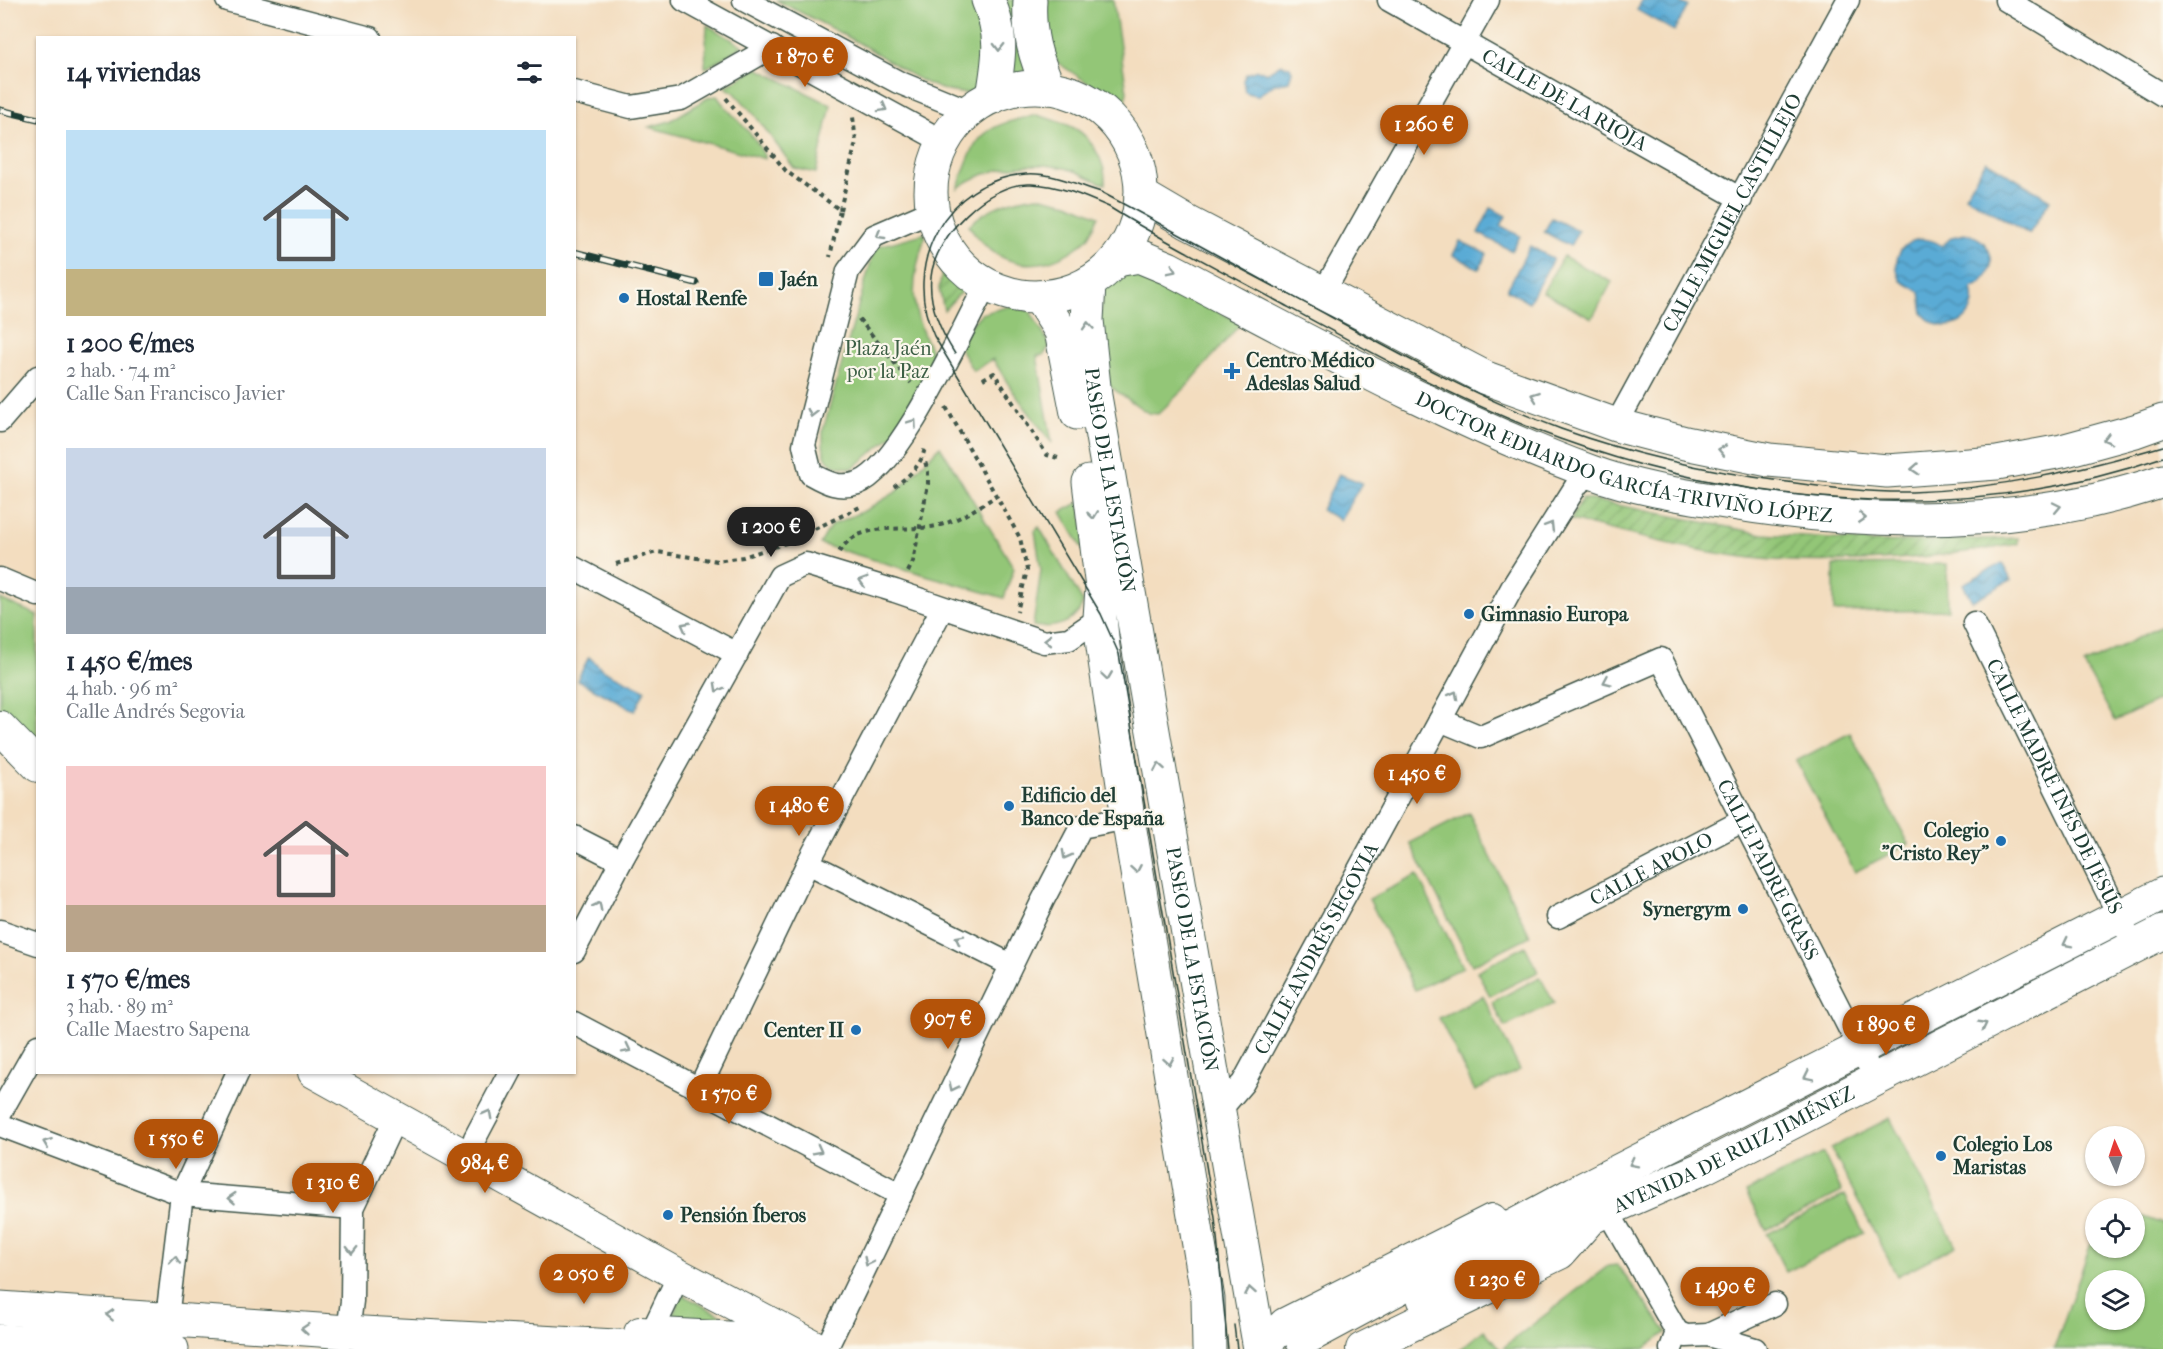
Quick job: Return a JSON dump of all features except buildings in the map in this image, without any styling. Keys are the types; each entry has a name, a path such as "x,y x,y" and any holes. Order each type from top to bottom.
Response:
{"main road":[{"path":"981,104 1021,89 1049,88 1081,97 1114,122 1134,152 1140,173 1142,195 1133,234 1117,260 1089,284 1065,293 1039,297 1015,296 992,288 969,273 950,253 940,237 932,211 932,175 944,142 981,104 1001,48 998,23 987,0"},
{"path":"1030,0 1029,21 1034,56 1049,88"},
{"name":"DOCTOR EDUARDO GARCÍA-TRIVIÑO LÓPEZ","path":"1142,195 1187,222 1486,378 1616,425 1769,460 1887,471 2007,461 2062,451 2135,432 2163,421"},
{"name":"DOCTOR EDUARDO GARCÍA-TRIVIÑO LÓPEZ","path":"1117,260 1139,256 1168,268 1356,365 1509,440 1593,473 1652,490 1796,514 1903,520 2035,512 2135,491 2163,481"},
{"name":"PASEO DE LA ESTACIÓN","path":"1089,284 1087,320 1095,396 1259,1349"},
{"name":"PASEO DE LA ESTACIÓN","path":"1039,297 1061,331 1083,442 1102,588 1100,618 1128,818 1206,1288 1209,1349"},
{"name":"AVENIDA DE RUIZ JIMÉNEZ","path":"1311,1345 1590,1207 1860,1050 2163,894"},
{"name":"AVENIDA DE RUIZ JIMÉNEZ","path":"1590,1207 1703,1168 2149,939"},
{"path":"0,1308 170,1334"},
{"path":"0,1341 170,1334 355,1333 663,1341"}],"street":[{"path":"227,0 274,6 364,36"},
{"path":"684,0 944,142"},
{"path":"744,0 898,82 981,104"},
{"name":"CALLE DE LA RIOJA","path":"1389,0 1741,199"},
{"path":"1323,293 1488,0"},
{"name":"CALLE MIGUEL CASTILLEJO","path":"1616,425 1848,0"},
{"path":"2006,0 2163,95"},
{"path":"576,93 631,107 681,99 772,47"},
{"path":"932,211 874,236 848,271 804,445 812,474 834,486 860,482 885,461 918,417 980,297 992,288"},
{"path":"0,421 36,379"},
{"name":"CALLE ANDRÉS SEGOVIA","path":"1219,1111 1243,1083 1513,586 1578,483 1593,473"},
{"path":"576,947 621,861 780,576 806,564 895,591 942,609 1044,642 1069,639 1100,618"},
{"path":"583,572 736,654"},
{"path":"0,579 36,593"},
{"path":"700,1087 808,863 942,609"},
{"name":"CALLE MADRE INÉS DE JESÚS","path":"1974,623 2119,916 2149,939"},
{"name":"CALLE PADRE GRASS","path":"1440,720 1480,737 1661,659 1875,1080"},
{"path":"826,1349 1011,965 1081,827 1128,818"},
{"name":"CALLE APOLO","path":"1558,917 1744,820"},
{"path":"576,838 621,861"},
{"path":"808,863 1011,965"},
{"path":"0,931 36,943"},
{"path":"576,1024 700,1087 901,1195"},
{"path":"0,1113 36,1050"},
{"path":"170,1334 182,1194 237,1074"},
{"path":"318,1074 469,1156 679,1275 819,1349"},
{"path":"469,1156 475,1138 509,1074"},
{"path":"355,1333 352,1301 353,1208 396,1117"},
{"path":"0,1125 182,1194 353,1208"},
{"name":"AVENIDA DE RUIZ JIMÉNEZ","path":"1259,1349 1285,1324 1527,1203 1590,1207 1560,1253 1362,1349"},
{"path":"1590,1207 1674,1340 1686,1336 1708,1335 1755,1349"},
{"path":"679,1275 663,1341 758,1339 809,1349"},
{"path":"1708,1335 1775,1304"}],"path":[{"path":"723,94 786,171 840,210"},
{"path":"827,269 855,142 851,111"},
{"path":"855,314 915,388"},
{"path":"983,379 994,373 1047,456 1058,458"},
{"path":"945,406 998,495 1020,538 1027,570 1015,619"},
{"path":"892,488 916,468 923,457 927,437"},
{"path":"909,571 913,562 928,484 928,472 923,457"},
{"path":"840,550 847,539 864,532 934,526 972,512 998,495"},
{"path":"583,572 657,552 717,561 743,557 825,527 865,505"}],"green space":[{"path":"776,0 971,0 980,9 987,26 983,81 972,93 958,93 932,85 848,37"},
{"path":"1004,0 1019,0 1034,77 1011,79"},
{"path":"1046,0 1113,0 1127,92 1124,105 1116,106 1106,95 1058,63 1048,48 1043,8"},
{"path":"707,25 743,46 706,68 705,67"},
{"path":"757,68 831,105 816,173 794,168 754,114 734,92 725,87"},
{"path":"717,96 750,134 765,159 649,127 670,121 709,97"},
{"path":"1037,115 1070,126 1086,137 1101,160 1105,184 1061,167 1030,165 984,174 958,188 970,156 983,136 1003,124"},
{"path":"1037,196 1068,203 1099,216 1088,238 1070,252 1054,259 1038,263 1023,263 993,252 969,225 1001,205"},
{"name":"Plaza Jaén por la Paz","path":"926,233 917,268 914,297 920,326 935,358 913,407 897,432 853,468 836,465 824,453 823,430 875,247"},
{"path":"1563,256 1612,282 1592,318 1543,292"},
{"path":"943,267 964,289 944,310 939,289"},
{"path":"1133,268 1241,323 1187,386 1158,414 1148,413 1105,383 1097,340 1105,282 1116,274"},
{"path":"1010,306 1030,311 1050,345 1044,355 1037,356 1052,443 1012,390 993,359 973,371 956,341 981,314"},
{"path":"940,446 1014,568 1004,598 820,544 831,525 866,510 896,492"},
{"path":"1582,498 1763,534 1873,542 2018,538 2018,544 1926,557 1865,561 1747,558 1671,544 1571,520"},
{"path":"1080,502 1090,562 1061,512"},
{"path":"1039,527 1083,602 1070,620 1056,626 1033,626 1041,570 1035,531"},
{"path":"1947,564 1948,610 1834,612 1834,565"},
{"path":"0,599 36,615 36,746 0,709"},
{"path":"2163,625 2163,698 2115,721 2084,665"},
{"path":"1850,733 1909,844 1855,872 1796,761"},
{"path":"1469,813 1530,936 1472,965 1410,843"},
{"path":"1417,875 1463,967 1415,990 1369,899"},
{"path":"1525,946 1538,972 1490,996 1477,971"},
{"path":"1540,977 1554,1003 1505,1027 1492,1002"},
{"path":"1483,996 1520,1070 1475,1091 1439,1018"},
{"path":"1890,1118 1956,1246 1897,1276 1831,1148"},
{"path":"1823,1153 1842,1192 1766,1230 1746,1192"},
{"path":"1845,1195 1864,1233 1786,1272 1767,1234"},
{"path":"2145,1218 2163,1224 2163,1349 2054,1349 2086,1258 2145,1258"},
{"path":"1617,1265 1667,1332 1644,1349 1506,1349 1504,1347 1608,1266"},
{"path":"681,1294 752,1332 669,1327"},
{"path":"1484,1330 1500,1349 1460,1349"}],"water":[{"path":"1642,0 1677,0 1688,6 1674,31 1637,10"},
{"path":"1281,64 1290,67 1292,71 1289,81 1275,84 1257,96 1245,92 1243,80 1246,74 1257,70 1267,73"},
{"path":"1986,161 2050,200 2029,234 1965,196"},
{"path":"1491,208 1506,216 1501,226 1520,236 1512,251 1478,233"},
{"path":"1552,218 1578,231 1570,246 1544,232"},
{"path":"1965,234 1983,242 1991,258 1991,267 1988,275 1972,288 1971,309 1966,317 1951,326 1941,325 1932,322 1923,314 1920,292 1901,281 1897,270 1897,260 1900,252 1913,241 1922,239 1942,246 1952,237"},
{"path":"1460,241 1487,254 1479,269 1453,255"},
{"path":"1530,246 1553,259 1529,302 1507,290"},
{"path":"1339,474 1362,483 1340,520 1321,510"},
{"path":"2002,563 2011,580 1972,601 1963,584"},
{"path":"589,657 602,669 645,690 635,711 577,680"}],"tram line":[{"path":"1228,1349 1215,1218 1119,654 1101,614 934,336 925,309 923,282 927,255 937,231 953,209 973,192 997,180 1026,174 1054,177 1101,192 1387,348 1502,405 1588,438 1644,455 1702,468 1834,488 1912,492 1976,487 2039,477 2163,446"},
{"path":"955,354 940,327 932,297 931,277 942,245 966,214 982,202 998,192 1015,186 1031,184 1051,186 1109,207 1171,244 1346,339 1451,393 1523,425 1633,462 1707,480 1783,493 1860,499 1937,499 2014,493 2089,479 2163,457"},
{"path":"1234,1325 1237,1349"}],"railway":[{"path":"0,110 36,119"},
{"path":"576,253 696,283"}],"place":[{"name":"Jaén","path":"766,279"},
{"name":"Hostal Renfe","path":"624,298"},
{"name":"Centro Médico Adeslas Salud","path":"1232,371"},
{"name":"Gimnasio Europa","path":"1469,614"},
{"name":"Edificio del Banco de España","path":"1009,806"},
{"name":"Colegio \"Cristo Rey\"","path":"2001,841"},
{"name":"Synergym","path":"1743,909"},
{"name":"Center II","path":"856,1030"},
{"name":"Colegio Los Maristas","path":"1941,1156"},
{"name":"Pensión Íberos","path":"668,1215"}]}
